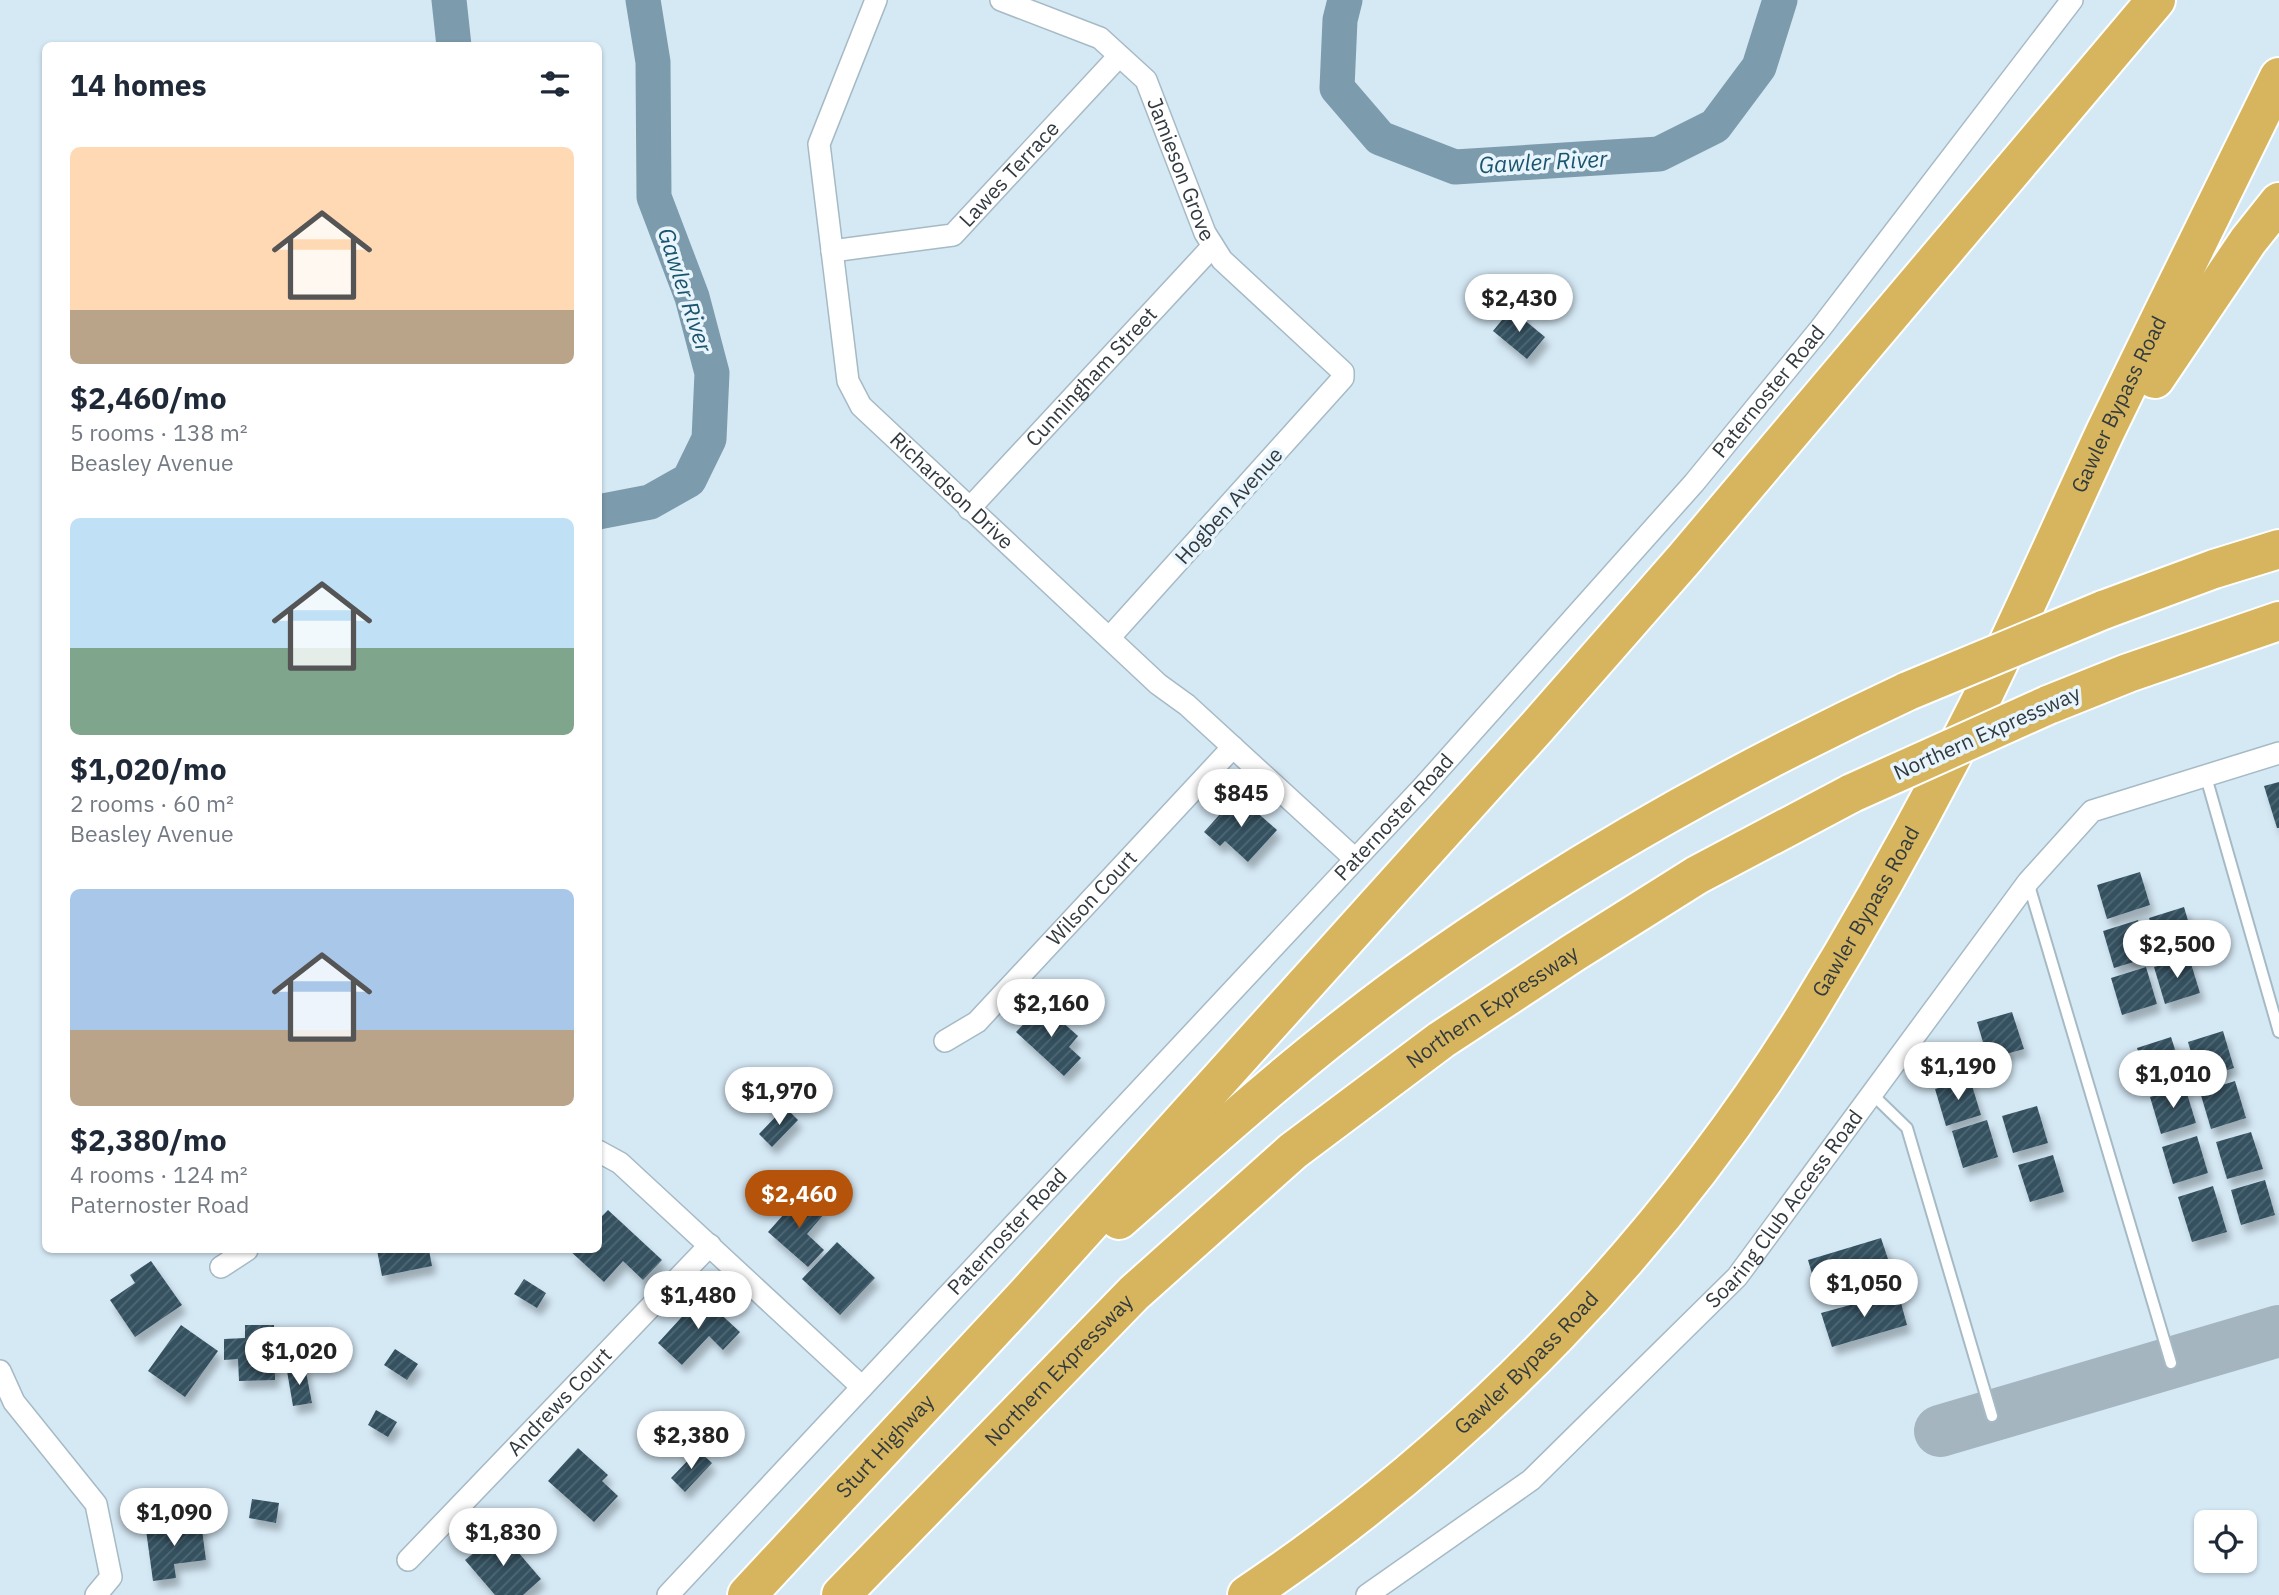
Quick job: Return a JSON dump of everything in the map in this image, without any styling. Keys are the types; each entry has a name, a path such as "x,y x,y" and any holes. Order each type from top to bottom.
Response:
{"highway":[{"path":"1023,1298 1650,598 2156,0"},
{"name":"Gawler Bypass Road","path":"1247,1595 1346,1525 1505,1386 1625,1260 1701,1167 1806,1015 1929,800 1978,705 2279,77"},
{"path":"2091,468 2124,437 2142,400 2182,338 2248,241 2279,202"},
{"path":"1023,1298 1084,1251 1288,1072 1405,982 1560,877 1695,798 1816,734 1908,691 2103,610 2214,569 2279,550"},
{"name":"Northern Expressway","path":"841,1595 1134,1293 1293,1151 1441,1040 1697,874 1852,793 2048,705 2128,673 2279,621"},
{"name":"Sturt Highway","path":"747,1595 1023,1298"}],"street":[{"name":"Richardson Drive","path":"876,0 819,144 848,381 861,406 1158,684 1187,705 1355,859"},
{"name":"Jamieson Grove","path":"1001,0 1100,38 1146,80 1206,233 1222,260 1343,372"},
{"name":"Paternoster Road","path":"668,1595 1355,859 1694,483 1829,318 2072,0"},
{"name":"Lawes Terrace","path":"832,251 953,235 1119,56"},
{"name":"Cunningham Street","path":"969,509 1213,246"},
{"name":"Hogben Avenue","path":"1110,637 1343,378 1343,372"},
{"name":"Wilson Court","path":"945,1041 977,1022 1233,747"},
{"name":"Soaring Club Access Road","path":"1367,1595 1531,1480 1727,1286 1873,1095 2028,882 2092,811 2279,753"},
{"path":"602,1153 620,1163 862,1387"},
{"name":"Andrews Court","path":"408,1560 710,1245"},
{"path":"222,1267 243,1253"},
{"path":"0,1371 14,1402 96,1504 111,1577 96,1595"}],"lane":[{"path":"2206,777 2279,1032"},
{"path":"2028,882 2171,1363"},
{"path":"1873,1095 1907,1128 1992,1416"}],"building":[{"path":"1511,309 1545,337 1527,359 1493,331"},
{"path":"2279,782 2279,828 2277,828 2264,786"},
{"path":"1237,795 1277,830 1248,862 1225,841 1220,846 1204,832"},
{"path":"2140,872 2150,905 2107,919 2097,885"},
{"path":"2184,907 2195,944 2160,955 2149,918"},
{"path":"2138,920 2150,957 2114,968 2103,931"},
{"path":"2189,957 2200,993 2165,1004 2154,967"},
{"path":"2146,967 2157,1004 2122,1015 2111,978"},
{"path":"1042,1004 1078,1036 1069,1047 1081,1058 1064,1076 1016,1032"},
{"path":"2012,1012 2024,1049 1988,1059 1977,1022"},
{"path":"2223,1031 2234,1068 2199,1079 2188,1042"},
{"path":"2171,1037 2183,1074 2148,1084 2137,1048"},
{"path":"1970,1079 1981,1115 1946,1126 1935,1089"},
{"path":"2235,1081 2246,1118 2211,1129 2200,1092"},
{"path":"2185,1087 2196,1123 2161,1134 2150,1097"},
{"path":"2037,1106 2048,1143 2013,1153 2002,1116"},
{"path":"785,1107 798,1120 772,1147 759,1134"},
{"path":"1987,1120 1998,1157 1963,1168 1952,1131"},
{"path":"2251,1132 2263,1169 2227,1179 2216,1142"},
{"path":"2197,1136 2208,1173 2173,1184 2162,1147"},
{"path":"2053,1155 2064,1192 2030,1202 2018,1165"},
{"path":"2265,1180 2275,1215 2241,1225 2231,1190"},
{"path":"2213,1186 2227,1232 2192,1242 2178,1197"},
{"path":"802,1194 824,1214 807,1234 824,1250 808,1267 768,1232"},
{"path":"608,1210 662,1260 643,1280 623,1261 604,1282 572,1253 602,1253 602,1216"},
{"path":"1881,1238 1892,1271 1818,1294 1808,1260"},
{"path":"837,1242 875,1278 840,1315 802,1279"},
{"path":"378,1253 430,1253 432,1266 382,1276"},
{"path":"151,1261 182,1305 135,1337 110,1300 135,1283 130,1275"},
{"path":"524,1279 546,1293 537,1308 514,1294"},
{"path":"1898,1292 1907,1325 1832,1347 1821,1313"},
{"path":"701,1296 740,1332 723,1350 709,1336 682,1365 658,1343"},
{"path":"181,1325 218,1351 185,1397 148,1371"},
{"path":"245,1325 274,1325 275,1380 239,1381 238,1359 224,1360 224,1339 245,1338"},
{"path":"395,1349 418,1364 407,1380 384,1365"},
{"path":"305,1367 312,1403 293,1406 287,1371"},
{"path":"376,1410 397,1422 388,1437 368,1425"},
{"path":"578,1448 608,1475 602,1481 618,1496 594,1522 548,1481"},
{"path":"698,1450 712,1463 685,1492 671,1478"},
{"path":"252,1499 279,1503 276,1523 249,1518"},
{"path":"201,1522 206,1560 174,1564 176,1578 153,1581 146,1530"},
{"path":"500,1531 541,1579 523,1595 495,1595 465,1560"}],"waterway":[{"name":"Gawler River","path":"449,0 454,42"},
{"name":"Gawler River","path":"602,511 650,502 689,480 709,439 712,373 692,297 654,197 653,62 643,0"},
{"name":"Gawler River","path":"1345,0 1340,20 1337,88 1380,138 1455,167 1659,154 1715,126 1759,67 1780,0"}],"taxiway":[{"path":"1940,1431 2279,1331"}]}
